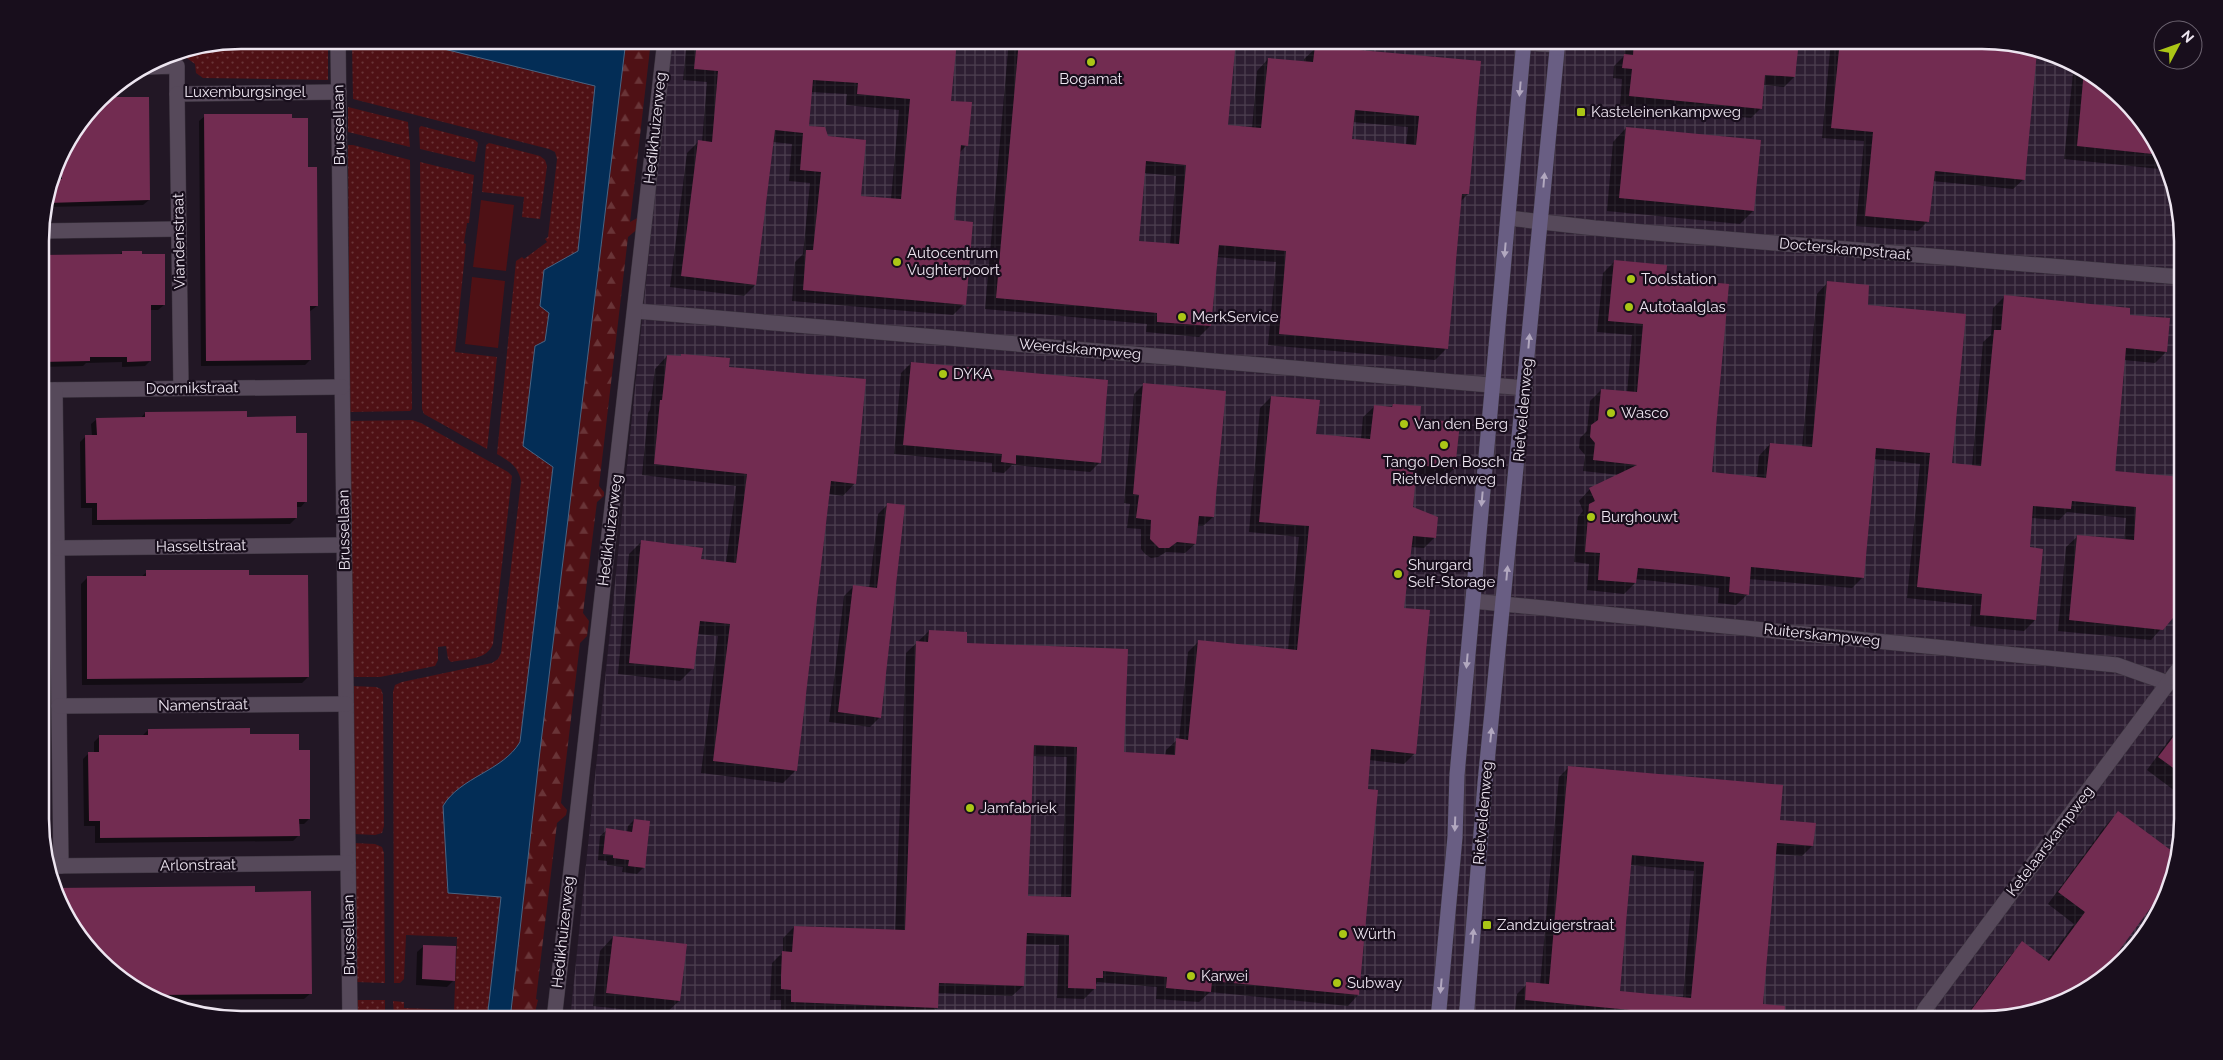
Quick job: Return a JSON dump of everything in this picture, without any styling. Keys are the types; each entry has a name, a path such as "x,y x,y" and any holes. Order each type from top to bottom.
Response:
{"main road":[{"name":"Rietveldenweg","path":"1439,1011 1455,837 1456,775 1523,49"},
{"name":"Rietveldenweg","path":"1467,1011 1486,783 1556,49"}],"street":[{"name":"Brussellaan","path":"338,49 350,1011"},
{"name":"Hedikhuizerweg","path":"555,1011 585,730 636,311 664,49"},
{"name":"Luxemburgsingel","path":"161,67 177,66 177,94 339,92"},
{"name":"Viandenstraat","path":"177,94 181,388"},
{"name":"Docterskampstraat","path":"1508,218 1540,223 2174,276"},
{"path":"49,231 179,229"},
{"name":"Weerdskampweg","path":"636,311 1525,388"},
{"name":"Doornikstraat","path":"49,390 342,387"},
{"path":"49,408 57,548 59,706 54,865"},
{"name":"Hasseltstraat","path":"57,548 344,545"},
{"name":"Ruiterskampweg","path":"1473,600 2117,665 2168,683"},
{"name":"Ketelaarskampweg","path":"1925,1011 2174,674"},
{"name":"Namenstraat","path":"59,706 346,704"},
{"name":"Arlonstraat","path":"54,866 348,863"}],"shaded area":[{"path":"668,49 1994,49 2032,55 2067,69 2089,81 2109,97 2142,134 2160,168 2168,191 2173,216 2174,831 2168,869 2154,904 2142,926 2126,946 2089,979 2044,1001 2019,1008 1994,1011 571,1011 662,126"}],"green space":[{"path":"229,49 328,49 328,80 203,78 196,73 195,64 185,57"},
{"path":"352,49 445,49 595,85 578,252 549,313 545,341 535,346 523,446 553,467 520,742 496,766 446,801 501,897 488,1011 394,1011 393,1001 404,1002 404,1008 454,1010 457,937 406,935 404,979 400,983 394,983 393,692 395,685 402,682 492,663 498,659 501,653 521,481 515,468 497,454 516,261 522,257 524,259 547,242 545,239 548,237 557,159 555,152 549,149 353,99"},
{"path":"625,49 650,49 630,222 639,217 640,227 628,237 599,486 604,492 604,496 597,502 583,613 589,621 587,636 580,643 561,803 567,810 566,815 557,823 535,1011 511,1011 539,759"},
{"path":"348,107 408,122 410,147 348,132"},
{"path":"421,126 475,140 478,143 475,162 420,149 419,128"},
{"path":"489,143 540,156 545,160 547,166 540,219 522,217 524,197 482,192 486,145"},
{"path":"348,145 410,160 412,409 410,411 350,412"},
{"path":"420,162 474,175 469,223 467,223 464,243 466,244 455,352 497,357 487,449 424,414 422,409"},
{"path":"481,200 514,205 506,271 473,267"},
{"path":"472,277 505,281 498,348 465,344"},
{"path":"412,420 421,423 512,476 493,644 481,656 451,662 448,659 446,646 438,647 438,660 435,666 380,677 352,677 350,421"},
{"path":"352,686 376,687 381,689 383,695 384,826 382,833 375,835 354,834"},
{"path":"353,843 375,844 382,847 384,853 385,983 356,982"},
{"path":"356,1000 385,1000 385,1011 357,1011"}],"water":[{"path":"444,49 625,49 539,759 511,1011 488,1011 501,897 448,893 443,806 450,796 460,788 513,752 520,742 553,467 523,446 535,346 545,341 549,313 540,306 544,270 578,251 595,86"}],"building":[{"path":"696,49 956,49 951,101 972,102 968,146 961,145 954,220 973,222 966,305 803,290 806,250 813,250 821,172 800,170 803,133 775,130 756,285 681,276 698,140 712,142 718,71 694,69","holes":["813,80 858,83 857,94 910,99 901,199 861,196 866,140 828,136 825,127 809,126"]},
{"path":"1018,49 1235,49 1228,125 1261,128 1268,58 1313,62 1315,49 1348,49 1481,61 1469,194 1462,194 1448,349 1279,334 1286,251 1219,245 1211,326 1157,322 1157,313 996,298","holes":["1355,110 1419,116 1416,145 1352,139","1146,161 1186,165 1179,244 1139,241"]},
{"path":"1633,49 1798,50 1795,77 1765,75 1762,109 1629,96 1632,69 1622,68 1624,54 1633,55"},
{"path":"1839,49 1994,49 2036,56 2025,180 1935,171 1929,222 1865,216 1873,132 1831,128"},
{"path":"2083,78 2118,105 2142,134 2153,154 2077,146"},
{"path":"114,97 149,97 150,200 52,203 59,179 62,179 63,168 81,134 105,105"},
{"path":"204,114 292,114 292,118 308,118 308,167 317,167 318,306 310,306 311,360 206,361"},
{"path":"1626,127 1761,140 1754,211 1619,198"},
{"path":"122,251 142,251 142,254 165,254 165,305 151,305 151,361 127,362 127,357 90,357 90,361 49,362 49,255 122,254"},
{"path":"1614,260 1667,265 1666,278 1729,284 1712,472 1766,478 1770,443 1812,447 1827,281 1869,285 1868,305 1966,314 1952,463 1981,466 1994,330 2001,330 2004,295 2130,308 2130,315 2170,318 2167,352 2126,348 2115,471 2174,476 2174,617 2163,630 2069,620 2077,535 2134,540 2136,507 2072,501 2071,509 2033,506 2030,547 2043,549 2036,620 1980,615 1982,594 1917,587 1930,453 1876,448 1864,578 1751,567 1749,595 1729,592 1730,577 1704,574 1638,568 1636,583 1598,580 1600,553 1585,552 1589,504 1595,501 1589,488 1637,465 1593,460 1595,443 1590,437 1591,425 1598,420 1601,389 1637,392 1643,324 1608,321"},
{"path":"681,354 730,358 729,367 866,379 856,484 831,481 797,771 713,761 730,624 700,621 694,669 629,663 641,540 703,548 701,559 736,563 747,474 654,464 660,400 662,400 667,355 681,356"},
{"path":"911,362 1108,380 1101,463 1016,455 1016,464 1001,462 1002,454 903,445"},
{"path":"1143,383 1226,391 1214,517 1199,516 1196,544 1177,542 1169,548 1159,548 1150,539 1151,520 1136,518 1139,495 1133,494"},
{"path":"1271,396 1320,400 1316,434 1370,439 1374,405 1392,407 1393,404 1421,406 1420,418 1460,423 1455,469 1417,465 1413,507 1438,517 1436,538 1413,536 1404,608 1430,610 1416,754 1371,749 1368,789 1378,790 1359,995 1212,981 1211,992 1166,988 1167,977 1103,971 1103,978 1096,978 1096,989 1068,988 1069,935 1027,933 1024,986 939,983 938,1008 791,1002 791,990 781,989 781,976 782,951 792,952 794,926 905,930 916,641 928,642 929,630 967,632 967,643 1128,649 1124,752 1175,755 1176,738 1188,740 1198,640 1297,650 1309,526 1259,522","holes":["1034,745 1077,747 1071,897 1028,896"]},
{"path":"247,411 247,417 296,416 296,433 307,433 307,502 297,502 297,518 97,520 97,503 86,503 85,435 97,435 96,418 145,417 145,412"},
{"path":"887,503 905,505 881,718 838,712 853,585 877,588"},
{"path":"146,570 249,570 249,575 308,575 309,677 87,679 87,576 146,576"},
{"path":"250,728 250,734 299,734 299,750 310,750 310,819 299,819 300,836 100,838 100,821 89,821 88,752 99,752 99,735 148,735 148,729"},
{"path":"2174,736 2174,769 2158,757"},
{"path":"1568,766 1783,785 1780,820 1816,823 1813,846 1777,843 1763,1004 1785,1006 1785,1011 1641,1011 1525,1000 1526,982 1549,984","holes":["1632,855 1704,862 1691,998 1620,991"]},
{"path":"2118,811 2172,851 2168,869 2155,901 2118,952 2120,953 2089,979 2055,997 2032,1005 2007,1010 1971,1011 2022,941 2049,961 2085,912 2058,892"},
{"path":"634,819 650,821 645,868 628,866 629,860 613,858 613,855 603,854 606,828 632,832"},
{"path":"255,886 255,892 311,891 312,994 164,995 134,979 105,955 81,926 62,888"},
{"path":"613,936 687,944 680,1001 606,993"},
{"path":"423,945 456,946 455,981 422,979"}],"place":[{"name":"Bogamat","path":"1091,62"},
{"name":"Kasteleinenkampweg","path":"1581,112"},
{"name":"Autocentrum Vughterpoort","path":"897,262"},
{"name":"Toolstation","path":"1631,279"},
{"name":"Autotaalglas","path":"1629,307"},
{"name":"MerkService","path":"1182,317"},
{"name":"DYKA","path":"943,374"},
{"name":"Wasco","path":"1611,413"},
{"name":"Van den Berg","path":"1404,424"},
{"name":"Tango Den Bosch Rietveldenweg","path":"1444,445"},
{"name":"Burghouwt","path":"1591,517"},
{"name":"Shurgard Self-Storage","path":"1398,574"},
{"name":"Jamfabriek","path":"970,808"},
{"name":"Zandzuigerstraat","path":"1487,925"},
{"name":"Würth","path":"1343,934"},
{"name":"Karwei","path":"1191,976"},
{"name":"Subway","path":"1337,983"}]}
